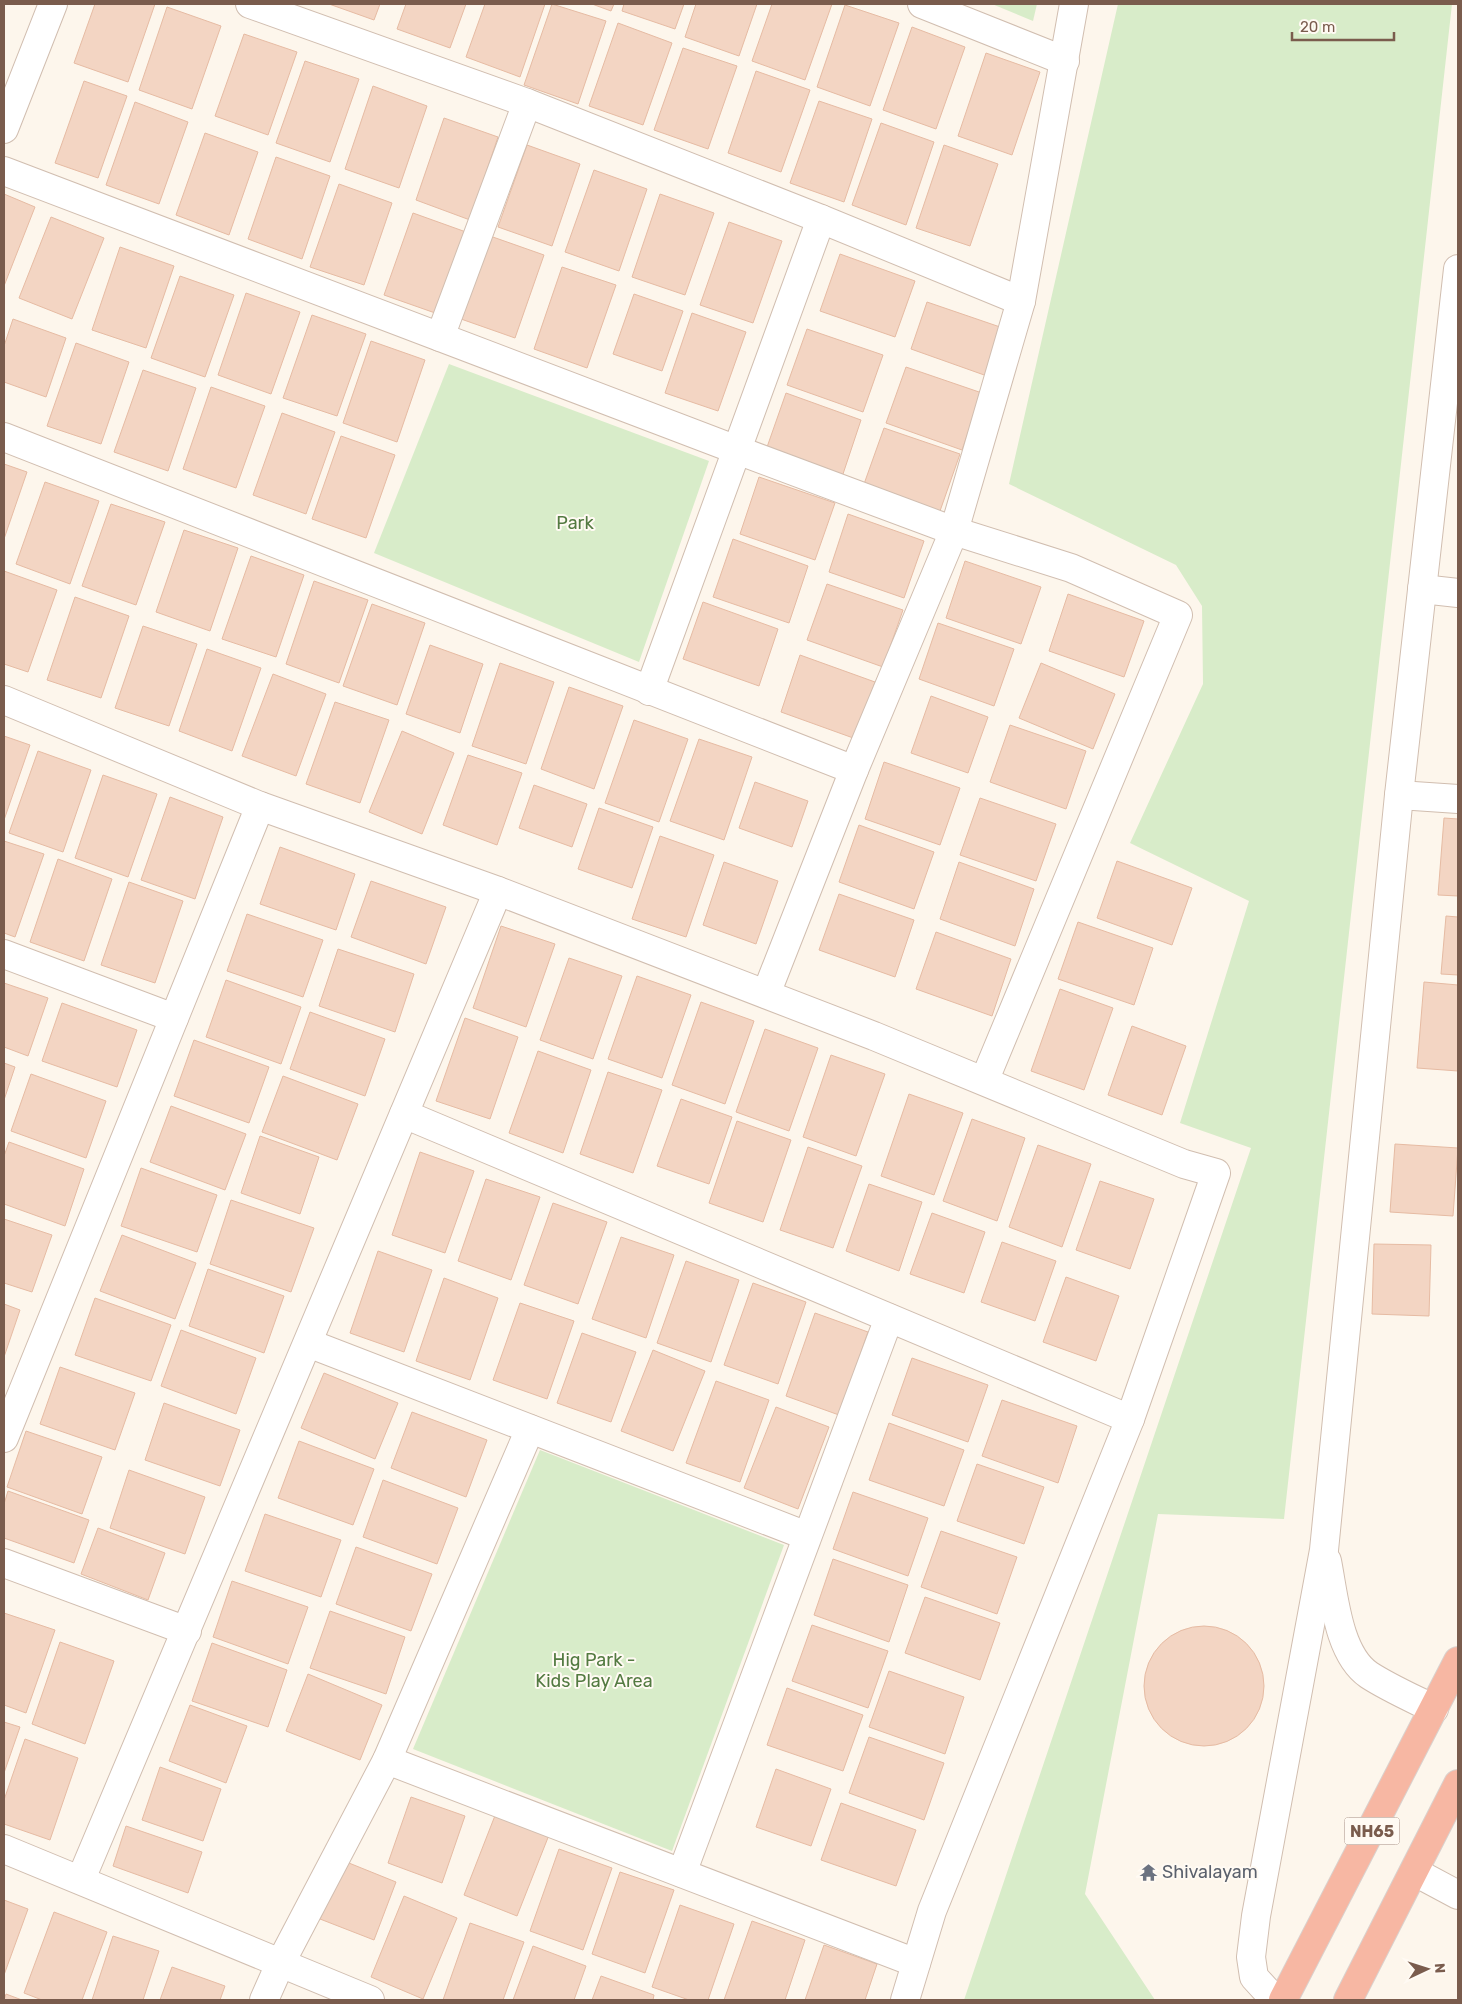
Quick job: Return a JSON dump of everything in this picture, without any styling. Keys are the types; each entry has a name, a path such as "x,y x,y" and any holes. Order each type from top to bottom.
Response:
{"highway":[{"name":"NH65","path":"1283,2000 1458,1661"},
{"name":"NH65","path":"1348,2000 1415,1872 1458,1784"}],"street":[{"path":"4,129 53,4"},
{"path":"250,4 527,104 821,218 1021,301"},
{"path":"922,4 1065,61"},
{"path":"766,994 854,770 954,531 1021,301 1074,4"},
{"path":"440,337 527,104"},
{"path":"4,171 954,531 1071,568 1178,615 984,1079"},
{"path":"649,691 821,218"},
{"path":"1275,2000 1254,1977 1253,1940 1324,1550 1399,795 1458,269"},
{"path":"4,437 854,770"},
{"path":"1422,589 1458,593"},
{"path":"4,700 260,806 498,892 766,994 984,1079 1184,1164 1216,1172 1130,1419 932,1911 905,2000"},
{"path":"1399,795 1458,799"},
{"path":"4,1438 260,806"},
{"path":"81,1879 498,892"},
{"path":"4,954 174,1018"},
{"path":"404,1114 1130,1419"},
{"path":"682,1873 889,1318"},
{"path":"308,1343 807,1536"},
{"path":"264,2000 280,1964 387,1760 530,1429"},
{"path":"1324,1550 1345,1643 1354,1660 1367,1674 1434,1709"},
{"path":"4,1563 187,1631"},
{"path":"387,1760 916,1962"},
{"path":"4,1849 81,1879 280,1964 370,2000"},
{"path":"1415,1872 1458,1896"}],"green space":[{"path":"992,4 1037,4 1033,21"},
{"path":"1118,4 1452,4 1284,1519 1158,1514 1085,1894 1155,2000 964,2000 1251,1148 1180,1123 1249,901 1130,843 1203,684 1202,606 1176,565 1009,484"},
{"name":"Park","path":"449,364 709,461 639,662 374,553"},
{"name":"Hig Park - Kids Play Area","path":"540,1450 784,1545 672,1851 413,1749"}],"building":[{"path":"95,4 155,4 128,82 74,63"},
{"path":"329,4 380,4 374,20"},
{"path":"406,4 466,4 450,48 397,29"},
{"path":"485,4 545,4 520,77 466,57"},
{"path":"552,4 606,21 578,104 524,85"},
{"path":"592,4 614,4 611,11"},
{"path":"624,4 684,4 675,29 622,11"},
{"path":"696,4 757,4 739,56 685,37"},
{"path":"772,4 832,4 805,80 752,61"},
{"path":"845,5 899,23 870,106 817,87"},
{"path":"167,7 221,26 192,109 139,90"},
{"path":"618,23 672,43 643,125 589,106"},
{"path":"912,27 965,47 936,129 883,110"},
{"path":"244,34 297,52 268,135 215,116"},
{"path":"683,48 737,66 708,149 654,130"},
{"path":"986,53 1040,72 1012,155 958,136"},
{"path":"305,61 359,79 330,162 276,143"},
{"path":"756,71 810,90 781,172 728,153"},
{"path":"84,81 127,96 98,178 55,163"},
{"path":"373,86 427,106 399,188 345,169"},
{"path":"819,101 872,119 844,202 790,183"},
{"path":"135,102 188,122 159,204 106,185"},
{"path":"444,118 498,137 470,220 416,200"},
{"path":"881,123 934,142 906,225 852,205"},
{"path":"205,133 258,152 229,235 176,215"},
{"path":"527,145 580,164 552,246 498,227"},
{"path":"944,145 998,164 970,246 916,228"},
{"path":"276,157 330,176 302,259 248,239"},
{"path":"594,170 647,189 619,271 565,252"},
{"path":"339,184 392,203 364,285 310,267"},
{"path":"4,194 35,207 4,286"},
{"path":"660,194 714,213 685,295 632,277"},
{"path":"413,213 466,232 438,314 384,295"},
{"path":"51,217 104,238 72,319 19,298"},
{"path":"729,222 782,241 753,323 700,305"},
{"path":"490,236 544,255 515,338 461,319"},
{"path":"120,247 174,266 146,348 92,330"},
{"path":"840,254 915,281 895,337 820,311"},
{"path":"562,267 616,285 587,368 534,349"},
{"path":"180,276 234,295 205,377 151,358"},
{"path":"246,293 300,312 271,394 218,375"},
{"path":"634,294 683,311 662,371 613,354"},
{"path":"927,302 1003,328 987,376 911,349"},
{"path":"692,313 746,332 718,411 665,393"},
{"path":"312,315 366,334 337,416 283,398"},
{"path":"13,319 66,338 46,397 4,382 4,346"},
{"path":"807,329 883,355 863,412 787,385"},
{"path":"371,341 425,360 397,442 343,423"},
{"path":"76,343 129,362 101,444 47,426"},
{"path":"906,367 982,393 962,450 886,423"},
{"path":"143,370 196,388 168,471 114,452"},
{"path":"211,387 265,406 236,488 183,469"},
{"path":"786,393 861,420 842,477 766,450"},
{"path":"282,413 335,432 306,514 253,495"},
{"path":"884,428 960,454 940,511 864,484"},
{"path":"341,436 395,455 366,538 312,519"},
{"path":"4,464 27,472 4,539"},
{"path":"759,477 835,503 815,560 740,534"},
{"path":"45,482 99,501 70,584 16,564"},
{"path":"111,504 165,522 136,605 82,586"},
{"path":"848,514 924,541 904,598 829,572"},
{"path":"184,530 238,548 210,631 156,612"},
{"path":"733,539 808,566 789,623 713,597"},
{"path":"251,556 304,575 276,657 222,639"},
{"path":"965,561 1041,587 1021,644 946,618"},
{"path":"4,571 57,590 28,672 4,664"},
{"path":"314,581 368,600 339,683 286,664"},
{"path":"827,584 903,610 883,667 807,640"},
{"path":"1068,594 1144,621 1124,677 1049,651"},
{"path":"75,597 129,616 101,698 47,680"},
{"path":"703,602 778,629 759,686 683,659"},
{"path":"372,604 425,623 397,705 343,686"},
{"path":"938,623 1014,649 994,706 919,679"},
{"path":"143,626 197,644 169,726 115,708"},
{"path":"430,645 483,664 460,733 406,714"},
{"path":"207,649 261,668 232,751 179,731"},
{"path":"800,655 875,682 856,739 781,712"},
{"path":"500,663 554,682 526,764 472,746"},
{"path":"1041,663 1115,694 1093,749 1019,718"},
{"path":"273,674 326,694 296,776 242,756"},
{"path":"569,687 623,706 594,789 541,769"},
{"path":"931,696 988,717 968,773 911,753"},
{"path":"335,702 389,720 360,803 306,784"},
{"path":"634,720 688,739 659,822 605,803"},
{"path":"1010,725 1086,751 1066,809 990,782"},
{"path":"402,731 454,753 422,834 369,812"},
{"path":"4,736 30,745 4,820"},
{"path":"699,739 752,757 724,840 670,821"},
{"path":"38,751 91,770 63,852 9,833"},
{"path":"468,755 522,773 497,845 443,825"},
{"path":"884,762 960,788 940,845 865,819"},
{"path":"103,775 157,794 128,877 75,858"},
{"path":"755,782 808,801 792,847 739,828"},
{"path":"534,785 587,804 572,847 519,828"},
{"path":"170,797 223,817 195,899 141,880"},
{"path":"980,798 1056,824 1036,881 960,855"},
{"path":"599,808 653,827 632,888 578,869"},
{"path":"1444,818 1458,819 1458,896 1438,895"},
{"path":"859,825 934,852 914,909 839,882"},
{"path":"660,836 714,855 686,937 632,919"},
{"path":"4,841 44,854 15,937 4,933"},
{"path":"280,847 355,874 336,930 260,904"},
{"path":"58,859 112,879 84,961 30,942"},
{"path":"1117,861 1192,888 1172,945 1097,918"},
{"path":"724,862 778,881 756,944 703,925"},
{"path":"959,862 1034,889 1015,946 940,919"},
{"path":"371,881 446,907 426,964 351,937"},
{"path":"129,882 183,901 155,983 101,965"},
{"path":"839,894 914,920 895,977 819,950"},
{"path":"247,914 323,940 303,997 227,971"},
{"path":"1446,916 1458,917 1458,975 1441,974"},
{"path":"1078,922 1153,948 1134,1005 1058,979"},
{"path":"501,926 555,944 526,1027 473,1008"},
{"path":"936,932 1011,959 992,1016 916,989"},
{"path":"338,949 414,974 395,1032 319,1006"},
{"path":"569,958 622,976 593,1059 540,1040"},
{"path":"637,976 691,995 662,1078 608,1059"},
{"path":"226,980 301,1007 281,1064 206,1037"},
{"path":"1424,982 1458,985 1458,1071 1417,1068"},
{"path":"4,983 48,998 28,1056 4,1047"},
{"path":"1060,989 1113,1008 1084,1090 1031,1071"},
{"path":"701,1002 754,1021 725,1104 672,1085"},
{"path":"62,1003 137,1030 117,1087 42,1061"},
{"path":"310,1012 385,1039 365,1096 290,1069"},
{"path":"465,1018 518,1037 490,1119 436,1101"},
{"path":"1132,1026 1186,1046 1162,1115 1108,1095"},
{"path":"765,1029 818,1048 789,1131 736,1112"},
{"path":"194,1040 269,1067 249,1123 174,1096"},
{"path":"538,1051 591,1070 563,1153 509,1133"},
{"path":"831,1055 885,1074 856,1156 803,1137"},
{"path":"4,1063 15,1067 4,1100"},
{"path":"608,1072 662,1090 633,1173 580,1154"},
{"path":"31,1074 106,1101 86,1158 11,1131"},
{"path":"283,1076 358,1104 337,1160 262,1132"},
{"path":"909,1094 963,1113 934,1195 881,1176"},
{"path":"681,1099 732,1117 709,1184 657,1166"},
{"path":"171,1106 246,1134 225,1190 150,1162"},
{"path":"972,1119 1025,1138 997,1221 943,1201"},
{"path":"737,1121 791,1140 763,1222 709,1203"},
{"path":"260,1136 319,1157 300,1214 241,1193"},
{"path":"9,1142 84,1169 65,1226 4,1204 4,1156"},
{"path":"1395,1144 1458,1148 1453,1216 1390,1212"},
{"path":"1038,1145 1091,1164 1062,1247 1009,1227"},
{"path":"808,1147 862,1166 833,1248 780,1230"},
{"path":"420,1152 474,1171 445,1253 392,1235"},
{"path":"141,1168 217,1195 197,1252 121,1226"},
{"path":"486,1179 540,1197 511,1280 458,1261"},
{"path":"1100,1181 1154,1199 1130,1269 1076,1250"},
{"path":"869,1184 922,1202 899,1271 846,1251"},
{"path":"231,1200 314,1228 291,1292 210,1264"},
{"path":"553,1203 607,1222 578,1304 524,1285"},
{"path":"932,1213 985,1232 964,1293 910,1274"},
{"path":"4,1219 52,1235 32,1292 4,1283"},
{"path":"122,1235 196,1263 175,1319 100,1291"},
{"path":"621,1237 674,1255 646,1338 592,1319"},
{"path":"1002,1242 1056,1261 1035,1321 981,1302"},
{"path":"1374,1244 1431,1245 1429,1316 1372,1314"},
{"path":"378,1251 432,1270 404,1352 350,1333"},
{"path":"686,1261 739,1280 711,1362 657,1343"},
{"path":"208,1269 284,1296 264,1353 189,1326"},
{"path":"1066,1277 1119,1296 1096,1361 1043,1342"},
{"path":"444,1278 498,1298 470,1380 416,1361"},
{"path":"753,1283 806,1302 778,1384 724,1365"},
{"path":"95,1298 171,1325 151,1381 75,1355"},
{"path":"520,1303 574,1321 547,1399 493,1380"},
{"path":"4,1304 20,1310 4,1357"},
{"path":"815,1313 868,1332 839,1415 786,1396"},
{"path":"181,1330 256,1358 236,1414 161,1386"},
{"path":"582,1333 636,1352 611,1422 557,1403"},
{"path":"653,1350 705,1371 673,1451 621,1431"},
{"path":"912,1358 988,1385 968,1442 892,1415"},
{"path":"60,1367 135,1393 115,1450 40,1424"},
{"path":"324,1373 398,1403 375,1459 301,1428"},
{"path":"716,1381 769,1400 740,1482 686,1463"},
{"path":"1002,1400 1077,1426 1058,1483 982,1456"},
{"path":"164,1403 240,1430 220,1486 145,1460"},
{"path":"776,1407 829,1427 798,1509 744,1488"},
{"path":"412,1412 487,1440 466,1497 391,1468"},
{"path":"889,1423 964,1450 944,1506 869,1480"},
{"path":"26,1431 102,1457 82,1514 7,1487"},
{"path":"299,1441 374,1469 353,1525 278,1498"},
{"path":"977,1464 1044,1487 1024,1544 957,1521"},
{"path":"129,1470 205,1497 185,1554 110,1528"},
{"path":"383,1480 458,1508 437,1564 363,1537"},
{"path":"8,1491 89,1520 74,1563 4,1538 4,1504"},
{"path":"853,1492 928,1518 908,1576 833,1549"},
{"path":"265,1514 341,1540 321,1597 245,1571"},
{"path":"98,1528 165,1553 148,1600 81,1574"},
{"path":"941,1531 1017,1557 997,1614 921,1587"},
{"path":"356,1547 432,1574 411,1631 336,1604"},
{"path":"833,1559 908,1585 889,1642 814,1615"},
{"path":"232,1581 308,1607 288,1664 213,1637"},
{"path":"925,1597 1000,1623 980,1680 905,1653"},
{"path":"330,1611 405,1637 386,1694 310,1668"},
{"path":"4,1613 55,1630 26,1713 4,1705"},
{"path":"812,1625 888,1651 868,1708 792,1681"},
{"path":"1204,1626 1227,1630 1247,1643 1260,1663 1264,1686 1260,1709 1247,1729 1227,1742 1204,1746 1181,1742 1161,1729 1148,1709 1144,1686 1148,1663 1161,1643 1181,1630"},
{"path":"60,1642 114,1661 85,1744 32,1724"},
{"path":"212,1643 287,1670 268,1727 192,1701"},
{"path":"889,1671 964,1697 945,1754 869,1727"},
{"path":"308,1674 382,1705 360,1760 286,1731"},
{"path":"787,1688 863,1715 843,1771 767,1745"},
{"path":"190,1705 247,1726 226,1783 169,1761"},
{"path":"4,1722 20,1727 4,1773"},
{"path":"869,1737 944,1763 924,1820 849,1793"},
{"path":"25,1739 78,1758 50,1840 4,1824 4,1800"},
{"path":"160,1767 221,1789 203,1841 142,1820"},
{"path":"776,1769 831,1789 811,1846 756,1827"},
{"path":"411,1797 465,1816 442,1883 388,1863"},
{"path":"841,1803 916,1830 896,1886 821,1860"},
{"path":"496,1813 549,1835 517,1916 464,1895"},
{"path":"126,1826 202,1852 188,1893 113,1866"},
{"path":"559,1849 612,1868 583,1950 530,1931"},
{"path":"344,1861 396,1882 374,1940 320,1919"},
{"path":"620,1872 674,1890 645,1973 592,1954"},
{"path":"404,1896 457,1918 423,1999 371,1977"},
{"path":"4,1900 28,1909 4,1975"},
{"path":"680,1905 734,1924 708,2000 689,2000 652,1987"},
{"path":"54,1912 107,1932 82,2000 42,2000 24,1993"},
{"path":"752,1921 805,1940 785,2000 724,2000"},
{"path":"470,1923 524,1942 503,2000 443,2000"},
{"path":"113,1936 159,1951 143,2000 92,2000"},
{"path":"824,1945 877,1964 865,2000 805,2000"},
{"path":"533,1946 586,1966 574,2000 513,2000"},
{"path":"172,1967 225,1986 220,2000 160,2000"},
{"path":"601,1976 654,1995 653,2000 592,2000"},
{"path":"6,1994 22,2000 4,2000"}],"place":[{"name":"Shivalayam","path":"1148,1872"}]}
